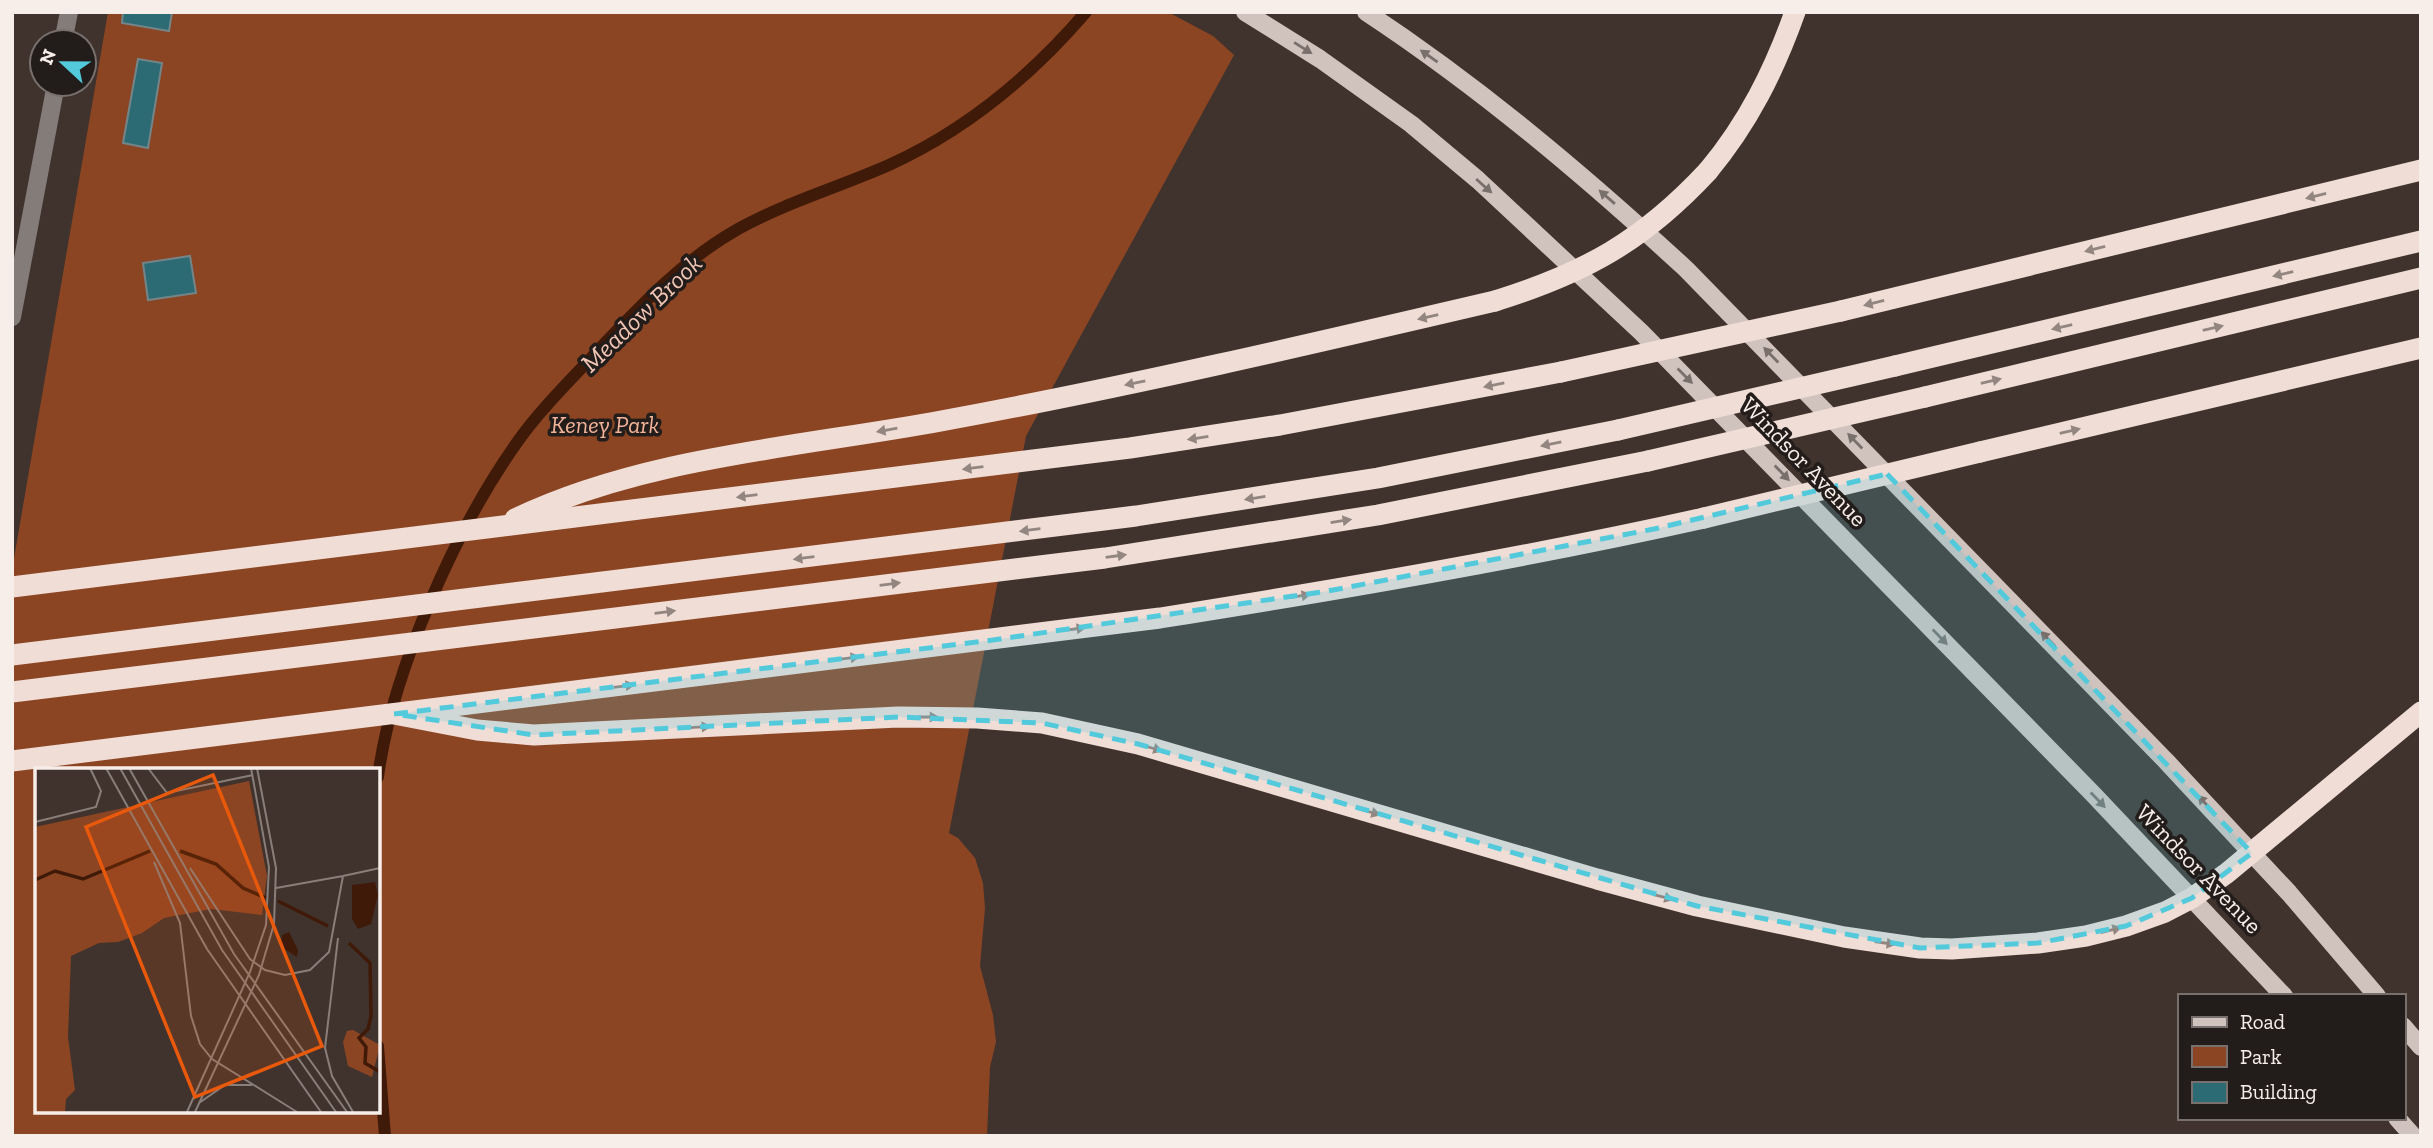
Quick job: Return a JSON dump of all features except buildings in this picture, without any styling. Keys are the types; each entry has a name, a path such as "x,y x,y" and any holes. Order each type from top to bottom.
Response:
{"highway":[{"path":"498,527 609,482 682,465 1087,393 1495,301 1574,274 1614,252 1674,207 1708,172 1739,131 1763,92 1782,51 1795,12"},
{"path":"12,587 1130,448 1319,418 1561,372 1841,311 2421,170"},
{"path":"12,655 1038,529 1256,498 1443,466 1618,430 2421,241"},
{"path":"12,692 1219,541 1378,515 1648,461 2421,278"},
{"path":"12,761 1160,618 1500,561 1704,518 2421,348"},
{"path":"394,714 477,730 534,735 898,717 977,718 1042,723 1138,744 1696,906 1844,937 1920,948 1979,949 2086,936 2146,919 2192,898 2252,853 2421,712"}],"main road":[{"name":"Windsor Avenue","path":"1245,12 1320,59 1411,124 1542,239 1641,332 1767,458 2282,994"},
{"name":"Windsor Avenue","path":"1366,12 1524,127 1614,203 1686,269 2166,761 2252,853 2375,994"},
{"path":"2405,1028 2421,1047"},
{"path":"2399,1120 2413,1136"}],"street":[{"path":"12,317 52,98"}],"highlighted area":[{"path":"1887,474 2252,853 2192,898 2126,926 2038,943 1920,948 1697,906 1138,744 1042,723 898,717 534,735 394,714 993,640 1328,591 1654,529"}],"green space":[{"name":"Keney Park","path":"108,12 1168,12 1213,36 1234,55 1026,436 949,833 958,838 975,858 983,883 985,908 980,966 993,1015 996,1042 990,1067 987,1136 12,1136 12,570 93,98 98,98 98,70"}],"waterway":[{"name":"Meadow Brook","path":"380,768 385,736 412,647 450,558 472,515 518,441 560,391 651,296 701,253 756,220 889,165 945,135 1020,79 1086,12"},
{"name":"Meadow Brook","path":"380,1072 385,1136"}]}
